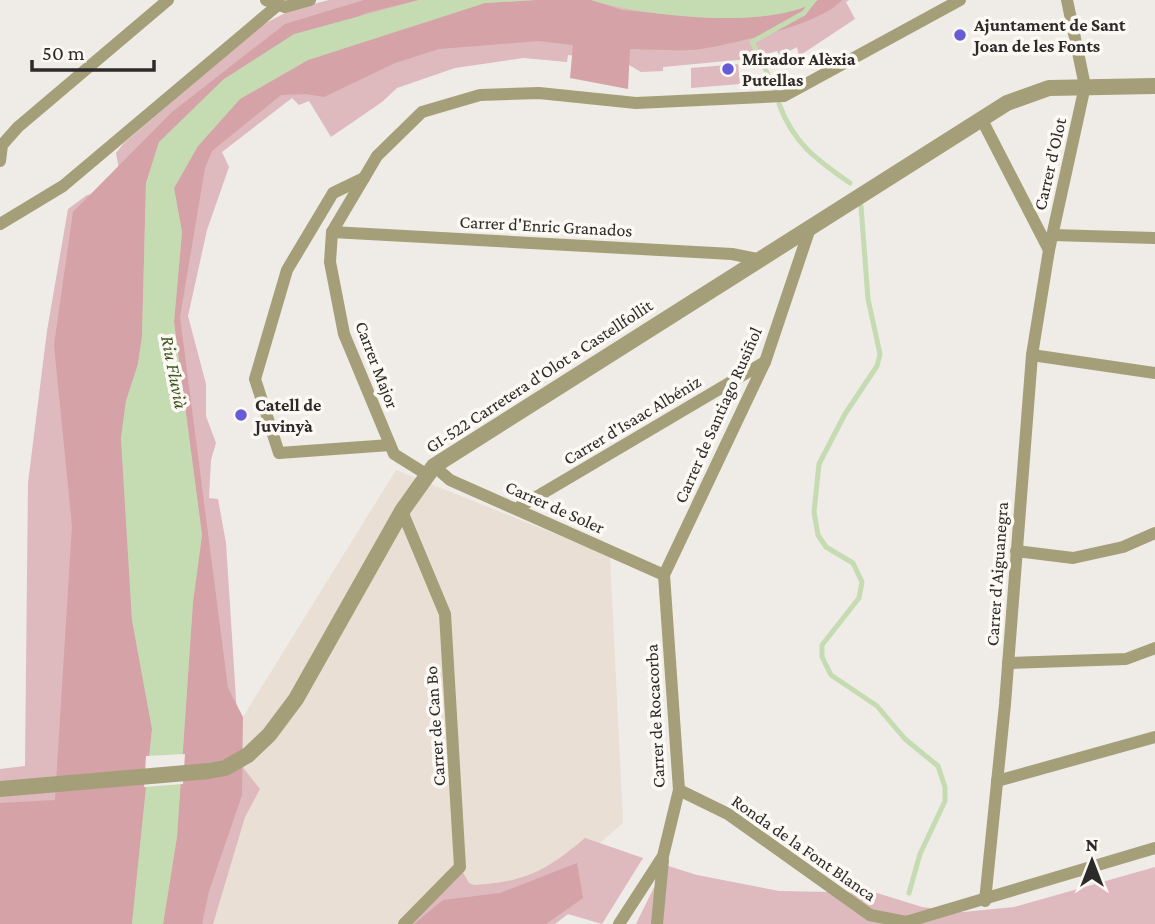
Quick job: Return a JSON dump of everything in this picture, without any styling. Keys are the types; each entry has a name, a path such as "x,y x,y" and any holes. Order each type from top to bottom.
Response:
{"street":[{"path":"0,161 2,145 18,127 168,0"},
{"path":"0,224 63,186 272,2 285,8 310,0"},
{"name":"Carrer Major","path":"430,470 394,454 344,334 330,262 332,232 377,156 422,112 480,95 539,93 636,103 784,96 960,0"},
{"path":"1068,0 1085,86"},
{"name":"Carrer d'Olot","path":"1049,250 1085,86"},
{"name":"GI-522 Carretera d'Olot a Castellfollit","path":"0,789 225,768 257,747 296,699 402,511 430,470 757,259 1007,103 1049,88 1155,86"},
{"path":"982,120 1049,250"},
{"path":"364,178 333,193 287,270 255,379 279,453 390,445"},
{"name":"Carrer de Santiago Rusiñol","path":"664,575 765,362 810,228"},
{"name":"Carrer d'Enric Granados","path":"332,232 719,254 757,259"},
{"path":"1052,235 1155,238"},
{"name":"Carrer d'Aiguanegra","path":"985,901 998,781 1032,355 1049,250"},
{"path":"1032,355 1155,373"},
{"name":"Carrer d'Isaac Albéniz","path":"516,509 765,362"},
{"name":"Carrer de Soler","path":"430,470 664,575"},
{"name":"Carrer de Can Bo","path":"402,511 444,614 460,867 404,924"},
{"path":"1016,551 1073,558 1123,547 1155,533"},
{"name":"Carrer de Rocacorba","path":"620,924 663,856 679,790 664,575"},
{"path":"1008,663 1126,659 1155,648"},
{"path":"998,781 1155,737"},
{"name":"Ronda de la Font Blanca","path":"679,790 728,814 870,915 906,922 985,901 1155,848"},
{"path":"657,924 663,856"}],"shaded area":[{"path":"329,0 849,0 846,2 855,19 799,56 797,47 780,56 777,51 748,59 663,67 663,71 641,72 624,62 568,55 567,62 523,58 455,68 397,88 382,102 331,137 309,101 299,105 292,98 222,152 229,167 207,230 188,316 206,384 206,416 216,443 211,460 209,498 218,499 226,543 239,746 244,769 260,789 245,817 213,924 0,924 0,769 25,766 28,483 47,331 68,209 87,195 95,194 119,170 116,153 124,143 262,25 291,10"},
{"path":"364,0 419,0 366,13 224,79 159,143 146,183 142,336 138,364 126,401 121,438 132,620 152,729 132,924 0,924 0,803 55,800 72,526 54,345 73,212 172,112 285,24"},
{"path":"591,0 622,10 698,17 767,15 818,0 842,0 831,9 797,25 734,42 692,50 630,49 628,89 570,78 573,45 538,41 439,49 395,63 324,97 306,94 281,95 212,151 205,168 180,317 228,688 243,717 242,795 209,891 202,924 163,924 177,837 193,602 202,535 174,322 182,232 174,188 198,146 240,99 308,60 485,3"},
{"path":"738,64 740,84 691,88 691,68"},
{"path":"396,470 610,556 623,823 577,863 414,924 202,924 242,795 243,717"},
{"path":"585,838 643,858 602,924 568,914 555,924 403,924 460,867 469,883 474,885 521,878 546,867"},
{"path":"577,863 583,898 546,924 414,924 443,900 500,893"},
{"path":"665,865 697,875 779,891 877,893 922,907 963,912 1014,907 1155,867 1155,924 636,924"}],"water":[{"name":"Riu Fluvià","path":"419,0 536,0 485,3 308,60 240,99 198,146 174,188 182,232 174,322 202,535 193,602 177,837 163,924 132,924 152,729 132,620 121,438 126,401 138,364 142,336 146,183 159,142 224,79 294,34"},
{"path":"591,0 818,0 797,10 771,15 706,18 641,11"}],"pier":[{"path":"185,754 183,784 144,787 146,756"}],"waterway":[{"path":"775,89 752,42 804,13 814,0"},
{"path":"779,104 792,130 807,150 850,183"},
{"path":"861,206 868,299 880,354 877,366 845,414 819,464 814,512 818,535 826,547 853,563 862,582 859,598 822,645 822,657 831,675 877,706 905,739 938,766 945,787 945,801 920,854 909,893"}],"place":[{"name":"Ajuntament de Sant Joan de les Fonts","path":"960,35"},
{"name":"Mirador Alèxia Putellas","path":"728,69"},
{"name":"Catell de Juvinyà","path":"241,415"}]}
